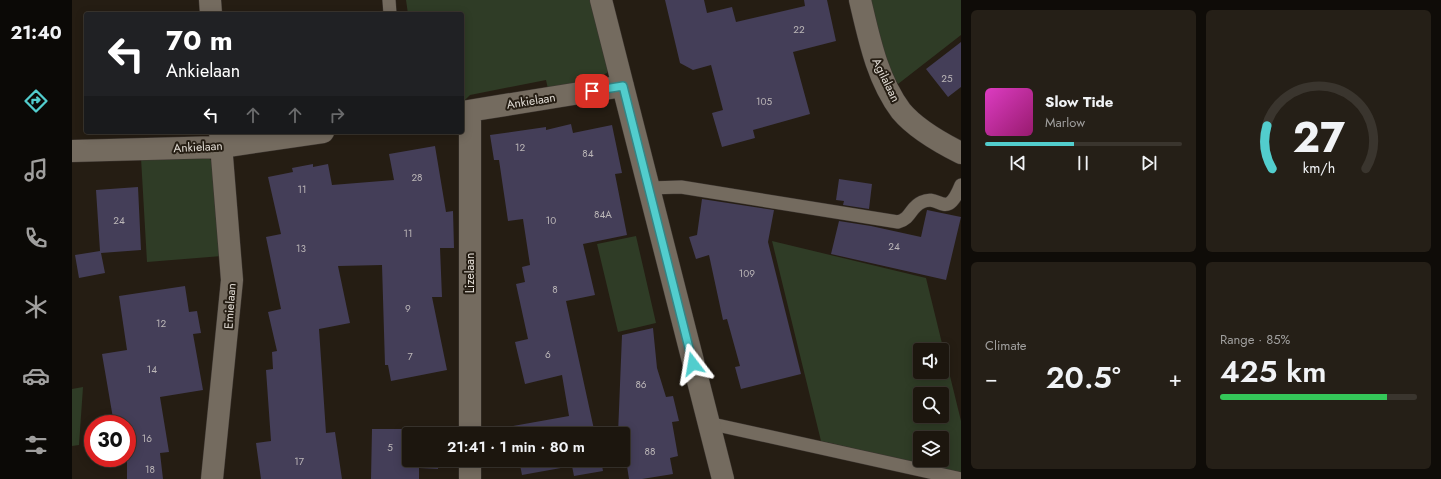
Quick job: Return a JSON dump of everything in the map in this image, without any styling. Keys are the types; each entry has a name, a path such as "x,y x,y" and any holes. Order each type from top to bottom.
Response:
{"street":[{"path":"210,0 211,12"},
{"path":"601,0 723,479"},
{"name":"Agilalaan","path":"860,0 873,54 885,84 902,112 926,133 961,154"},
{"name":"Ankielaan","path":"466,112 623,86"},
{"name":"Lizelaan","path":"466,112 470,427"},
{"name":"Ankielaan","path":"72,151 294,134"},
{"name":"Emielaan","path":"212,479 232,280 221,139"},
{"path":"470,467 470,479"}],"lane":[{"path":"389,0 390,12"},
{"path":"649,188 681,187 898,222 906,220 921,202 927,200 944,205 950,203 955,199 961,185"},
{"path":"708,423 961,479"}],"green space":[{"path":"406,0 592,0 609,64 607,73 585,82 548,89 546,80 470,95 464,101 464,12 408,12"},
{"path":"868,0 961,0 961,35 898,84 883,58"},
{"path":"207,157 212,161 222,256 147,262 141,158"},
{"path":"636,236 656,323 618,332 597,244"},
{"path":"772,241 926,278 942,343 913,343 913,379 949,379 949,372 961,421 961,473 935,467 949,467 949,431 913,431 913,462 821,441"},
{"path":"83,387 79,445 72,446 72,389"}],"building":[{"path":"665,0 704,0 707,13 732,7 736,22 805,6 804,0 827,0 836,41 793,52 810,114 753,130 755,138 722,147 712,113 723,110 711,65 693,70 680,63"},
{"path":"961,42 961,87 948,97 926,69"},
{"path":"571,124 573,133 612,125 622,173 615,174 627,235 583,244 595,295 566,301 593,427 513,427 569,416 562,375 525,384 515,342 528,339 516,284 525,282 522,267 530,265 523,219 508,221 499,160 494,160 490,135 546,127 546,130"},
{"path":"435,146 446,212 453,211 454,248 440,248 442,297 432,297 447,370 391,381 388,365 385,365 382,265 338,266 350,323 319,329 326,433 335,432 342,479 261,479 256,443 271,441 266,370 273,369 272,352 277,351 268,312 281,309 266,237 281,234 268,177 293,172 292,168 313,164 313,167 328,164 332,185 394,180 389,154"},
{"path":"839,179 872,184 869,209 843,205 844,201 836,200"},
{"path":"138,187 141,250 101,253 105,273 79,278 75,255 100,251 96,190"},
{"path":"702,199 774,210 768,242 801,374 741,389 735,367 740,366 727,319 723,320 709,255 696,259 689,237 697,235"},
{"path":"927,210 961,217 946,280 831,254 839,221 871,226 921,237"},
{"path":"185,286 189,312 197,311 201,333 193,334 203,390 160,397 169,452 160,453 163,479 127,479 127,467 136,467 136,415 112,415 102,354 127,350 119,296"},
{"path":"653,328 657,368 666,397 673,396 679,421 672,422 678,456 670,458 673,474 642,479 629,479 627,467 630,467 630,427 618,427 622,335"},
{"path":"372,429 402,429 402,467 438,467 438,469 419,468 419,479 371,479"},
{"path":"520,467 566,467 522,475"},
{"path":"572,467 602,467 603,471 574,476"}],"route":[{"path":"592,91 623,86 693,364"}]}
